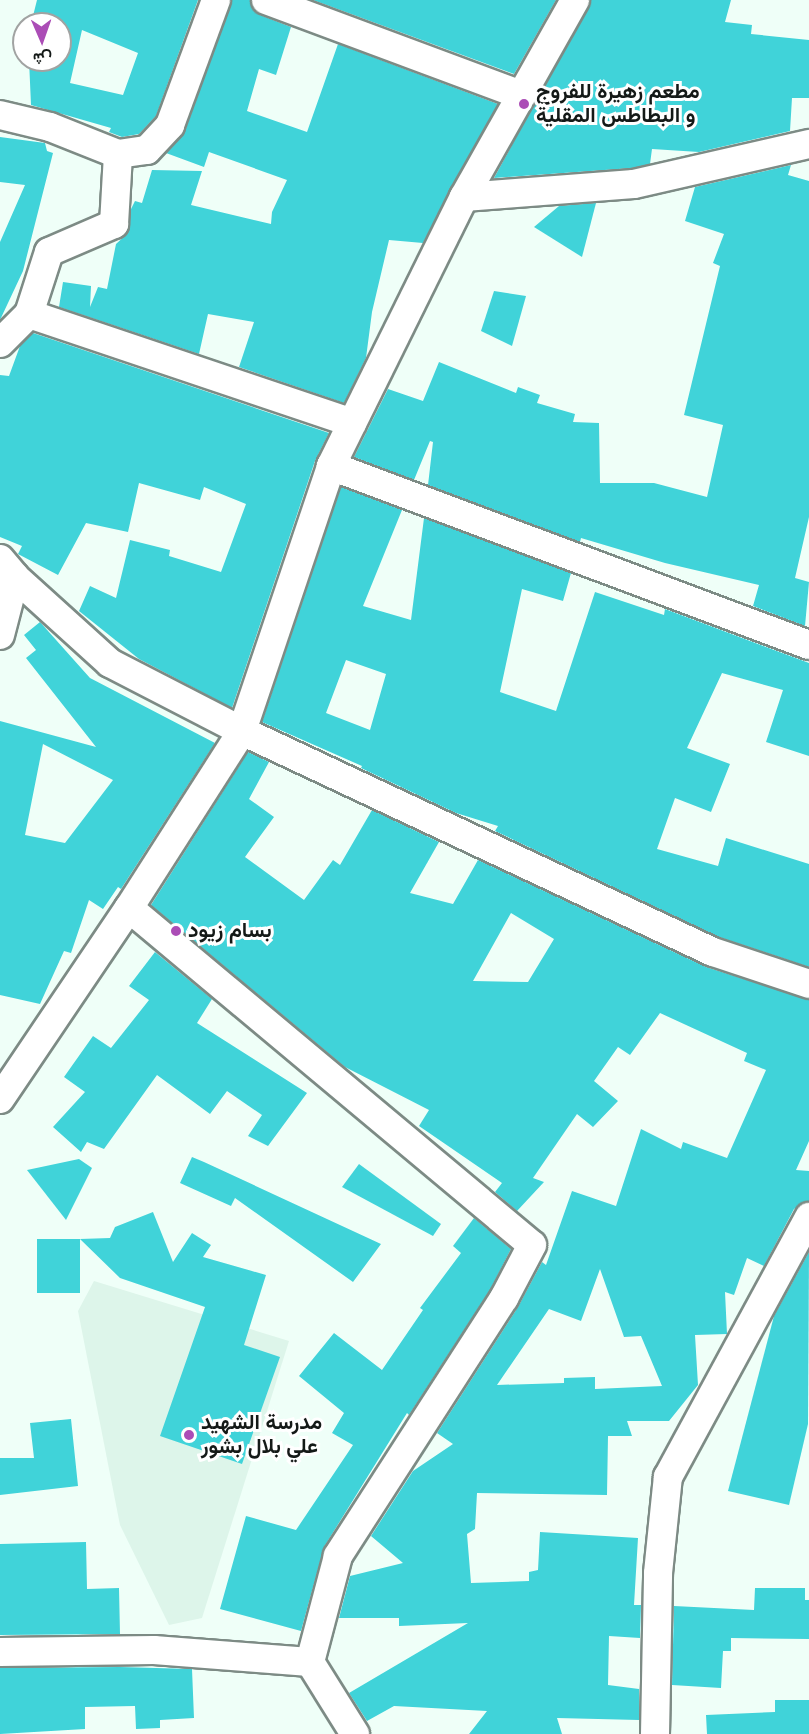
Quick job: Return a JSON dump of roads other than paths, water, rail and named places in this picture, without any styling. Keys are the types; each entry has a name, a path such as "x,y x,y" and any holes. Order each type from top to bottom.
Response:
{"street":[{"path":"0,115 50,127 118,154 147,150 170,125 216,0"},
{"path":"266,0 522,95"},
{"path":"0,1099 129,908 242,731 332,466 464,197 575,0"},
{"path":"464,197 634,184 809,144"},
{"path":"0,343 29,314 48,252 114,224 118,154"},
{"path":"29,314 352,423"},
{"path":"332,466 809,645"},
{"path":"7,568 110,663 242,731 713,952 809,984"},
{"path":"0,634 7,568"},
{"path":"129,908 532,1245 504,1298 338,1556 310,1662 355,1734"},
{"path":"655,1734 658,1573 668,1477 809,1217"},
{"path":"0,1652 154,1650 310,1662"}],"place":[{"name":"مطعم زهيرة للفروج و البطاطس المقلية","path":"524,104"},
{"name":"بسام زيود","path":"176,931"},
{"name":"مدرسة الشهيد علي بلال بشور","path":"189,1435"}]}
